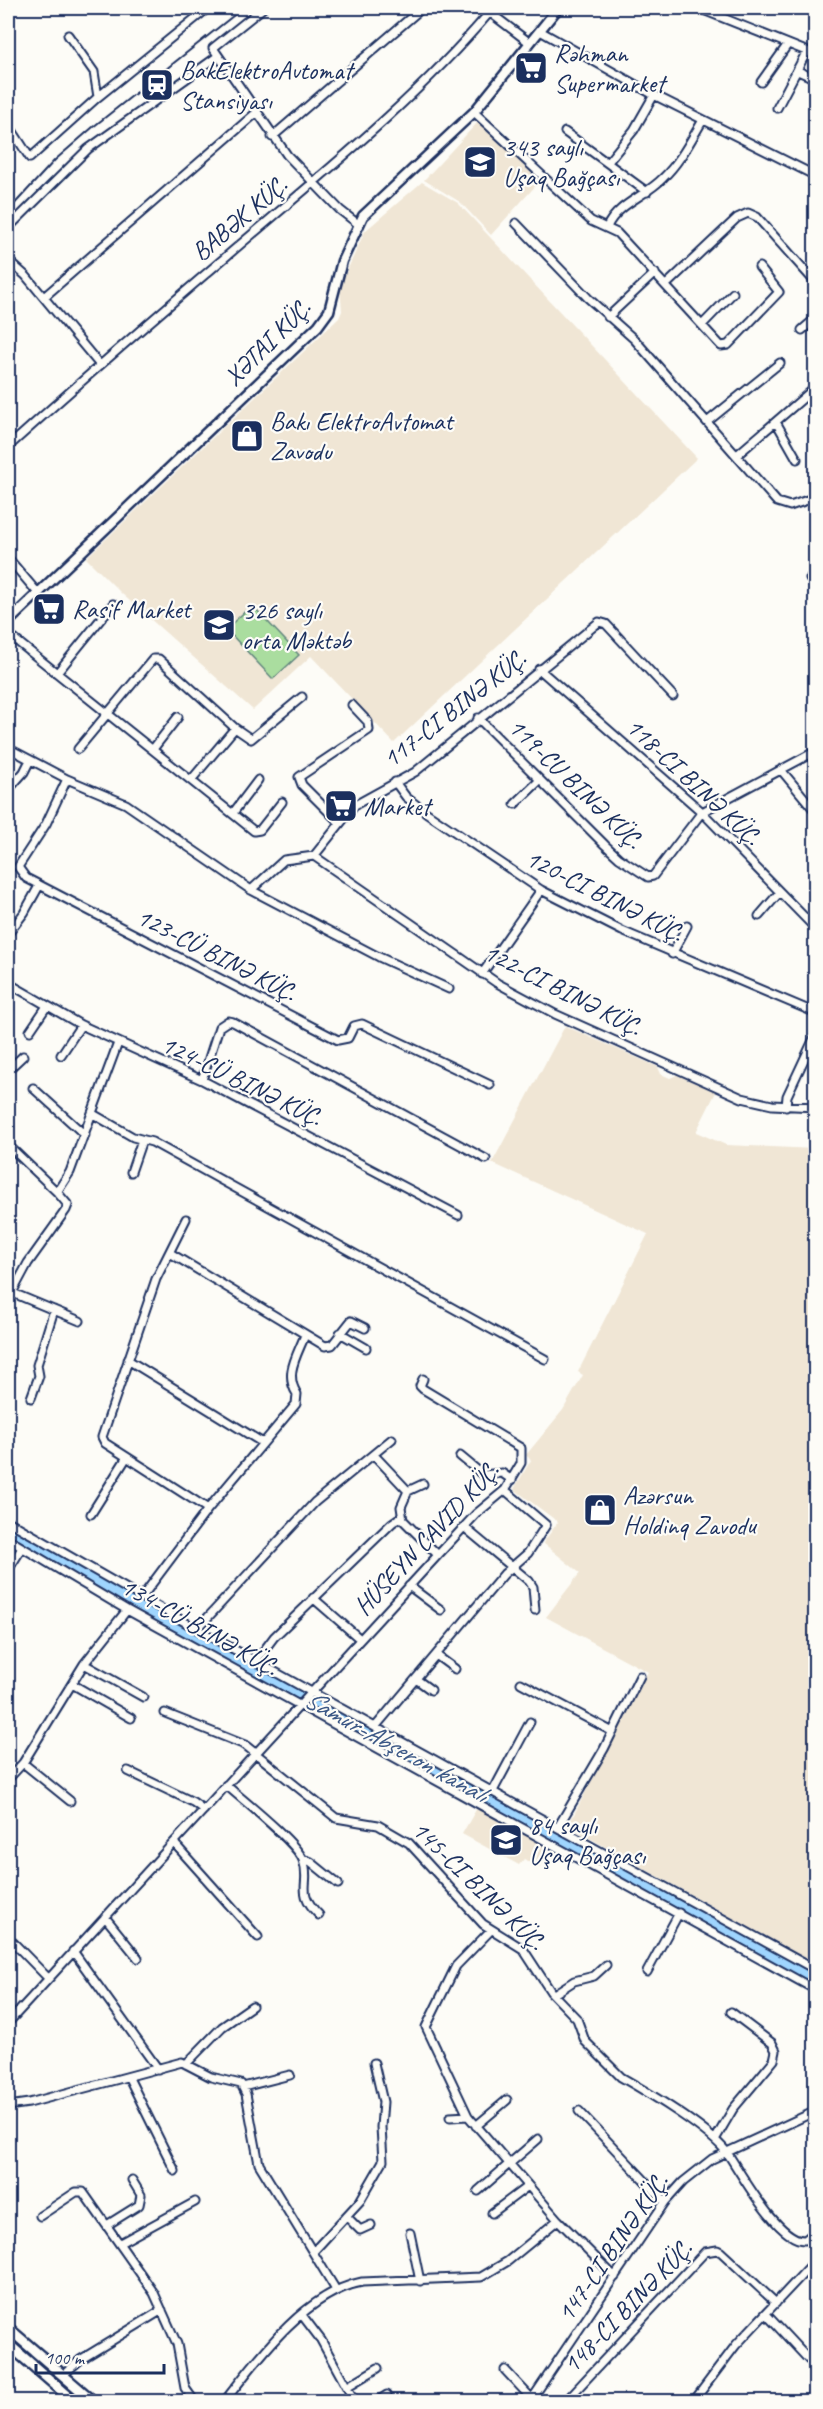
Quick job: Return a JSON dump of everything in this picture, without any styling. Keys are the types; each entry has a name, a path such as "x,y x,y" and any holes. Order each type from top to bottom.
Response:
{"main road":[{"path":"8,2328 94,2402"},
{"path":"8,2344 75,2402"}],"street":[{"path":"8,128 30,158 198,10 208,8"},
{"path":"263,8 213,48 272,137 313,183 358,224"},
{"path":"272,137 422,8"},
{"name":"XƏTAI KÜÇ.","path":"8,622 318,326 329,311 342,261 358,224 368,210 474,112 558,8"},
{"path":"698,8 816,55"},
{"path":"487,10 530,43"},
{"name":"BABƏK KÜÇ.","path":"8,447 99,364 313,183 427,81 487,10"},
{"path":"540,31 654,94 816,176"},
{"path":"68,35 94,72 98,97"},
{"path":"761,82 788,44"},
{"path":"777,108 807,51"},
{"path":"8,228 88,149 218,56"},
{"path":"798,70 816,79"},
{"path":"608,162 634,130 654,94"},
{"path":"44,297 256,112"},
{"path":"474,112 591,221 618,233 721,346 728,345 779,292 759,267"},
{"path":"607,227 620,210 646,192 671,170 704,120"},
{"path":"565,132 646,192"},
{"path":"666,285 737,218 748,213 757,217 816,283"},
{"path":"516,223 608,317 635,340 777,501 790,506 816,497"},
{"path":"8,260 44,297 99,364"},
{"path":"608,317 656,273"},
{"path":"702,325 734,293"},
{"path":"802,330 816,318"},
{"path":"707,422 780,363"},
{"path":"737,455 816,387"},
{"path":"776,422 797,459"},
{"path":"8,558 37,592"},
{"path":"57,673 113,604"},
{"name":"117-CI BINƏ KÜÇ.","path":"314,856 354,805 415,772 595,624 603,621 673,696"},
{"path":"8,634 257,832 282,802"},
{"path":"78,749 149,662 156,658 248,738 254,738 302,697"},
{"name":"118-CI BINƏ KÜÇ.","path":"538,669 702,812 816,929"},
{"path":"340,823 302,785 299,777 369,730 368,722 352,705"},
{"path":"153,749 178,717"},
{"name":"119-CU BINƏ KÜÇ.","path":"478,718 619,858 648,877 653,876 702,812 816,751"},
{"path":"192,780 235,728"},
{"path":"8,748 67,779 134,809 251,890 379,957 449,989"},
{"path":"8,790 24,772 30,760"},
{"path":"782,771 816,812"},
{"name":"123-CÜ BINƏ KÜÇ.","path":"67,779 46,824 18,867 22,874 39,886 338,1040 348,1038 354,1026 362,1024 490,1085"},
{"path":"233,813 258,780"},
{"path":"515,804 540,780"},
{"name":"120-CI BINƏ KÜÇ.","path":"395,782 406,797 427,813 541,890 672,954 816,1013"},
{"path":"251,890 284,860 292,856 307,858 314,856"},
{"name":"122-CI BINƏ KÜÇ.","path":"314,856 482,974 555,1014 753,1102 786,1107 816,1107"},
{"path":"8,934 24,913 39,886"},
{"path":"482,974 541,890"},
{"path":"759,915 779,893"},
{"path":"672,954 687,926"},
{"name":"124-CÜ BINƏ KÜÇ.","path":"8,983 81,1025 118,1044 202,1080 458,1215"},
{"path":"30,1031 47,1006"},
{"path":"202,1080 219,1027 228,1021 234,1022 486,1159"},
{"path":"61,1055 81,1025"},
{"path":"786,1107 787,1096 816,1034"},
{"path":"57,1192 70,1172 85,1136 118,1044"},
{"path":"8,1070 23,1056"},
{"path":"33,1088 85,1136"},
{"path":"93,1114 142,1140 152,1142 545,1359"},
{"path":"130,1172 142,1140"},
{"path":"8,1145 68,1205 10,1291 80,1321"},
{"path":"186,1219 156,1279 102,1437 105,1443 208,1509"},
{"path":"170,1252 328,1347 351,1321 365,1328"},
{"path":"31,1398 38,1382 37,1365 54,1310"},
{"path":"340,1333 366,1348"},
{"path":"142,1597 208,1509 298,1399 290,1373 305,1335"},
{"path":"128,1360 263,1443"},
{"name":"HÜSEYN CAVID KÜÇ.","path":"301,1704 464,1527 505,1490 523,1456 521,1448 420,1388 423,1379"},
{"path":"197,1629 307,1510 392,1439"},
{"path":"374,1455 408,1491"},
{"path":"460,1456 483,1475 502,1473 512,1480"},
{"path":"91,1514 127,1457"},
{"path":"423,1484 408,1491 401,1508 402,1516 410,1528 438,1555"},
{"path":"376,1726 513,1567 528,1553 546,1526 505,1490"},
{"path":"256,1661 274,1637 313,1598 402,1516"},
{"path":"8,1521 197,1629 816,1970"},
{"path":"464,1527 513,1567 533,1587 535,1610"},
{"name":"134-CÜ BINƏ KÜÇ.","path":"8,1539 127,1610 816,1990"},
{"path":"8,1570 22,1548"},
{"path":"409,1586 441,1610"},
{"path":"313,1598 360,1639"},
{"path":"8,1779 23,1762 84,1664 127,1610"},
{"path":"436,1655 455,1670"},
{"path":"84,1664 143,1697"},
{"path":"558,1827 612,1732 640,1676"},
{"path":"416,1679 431,1690"},
{"path":"521,1683 612,1732"},
{"path":"72,1684 131,1718"},
{"path":"8,2023 301,1704"},
{"name":"145-CI BINƏ KÜÇ.","path":"165,1713 236,1740 336,1818 378,1825 410,1843 491,1930 523,1949 554,1994 577,2019 585,2041 607,2065 621,2077 716,2138 779,2226 799,2241 810,2238 816,2231"},
{"path":"493,1791 530,1722"},
{"path":"23,1762 70,1801"},
{"path":"128,1771 193,1802 204,1810"},
{"path":"226,1785 303,1859 311,1862 338,1884"},
{"path":"174,1843 258,1937"},
{"path":"303,1859 304,1896 319,1914"},
{"path":"647,1972 679,1913"},
{"path":"105,1917 138,1958"},
{"path":"491,1930 456,1966 426,2027 468,2115 476,2126 558,2220 615,2277"},
{"path":"8,1938 48,1978"},
{"path":"73,1951 158,2069"},
{"path":"554,1994 574,1981 594,1976 606,1965"},
{"path":"8,2106 186,2064 222,2027 252,2006"},
{"path":"716,2138 733,2109 774,2060 776,2051 772,2043 731,2012"},
{"path":"313,2252 360,2201 383,2161 381,2127 383,2102 374,2063"},
{"path":"186,2064 201,2074 236,2082 243,2087 259,2164 336,2290"},
{"path":"243,2087 290,2075"},
{"path":"129,2078 175,2171"},
{"path":"476,2126 507,2100"},
{"path":"579,2111 665,2202"},
{"name":"147-CI BINƏ KÜÇ.","path":"531,2400 665,2202 698,2168 726,2152 816,2111"},
{"path":"450,2117 468,2115"},
{"path":"478,2192 538,2139"},
{"path":"107,2225 139,2205 141,2195 132,2180"},
{"path":"492,2213 528,2186"},
{"path":"40,2216 80,2191 146,2278 177,2344 185,2388 195,2402"},
{"path":"120,2243 195,2202"},
{"path":"346,2217 360,2230 371,2225"},
{"path":"224,2402 252,2366 323,2297 336,2290 362,2282 481,2277 501,2266 558,2220"},
{"path":"410,2233 420,2281"},
{"name":"148-CI BINƏ KÜÇ.","path":"565,2402 705,2252 717,2250 721,2252 777,2303"},
{"path":"693,2402 736,2345 816,2260"},
{"path":"63,2374 80,2360 162,2310"},
{"path":"766,2314 809,2360"},
{"path":"302,2315 321,2340 355,2402"},
{"path":"348,2386 378,2368"},
{"path":"506,2370 531,2400"},
{"path":"376,2402 387,2395"}],"shaded area":[{"name":"343 saylı Uşaq Bağçası","path":"478,122 540,181 491,235 460,202 424,180"},
{"path":"422,182 458,203 697,458 394,743 311,656 253,710 122,594 86,558 339,318 342,311 340,286 365,231"},
{"path":"565,1026 658,1067 661,1074 670,1078 677,1075 716,1092 696,1132 726,1145 815,1149 815,1964 568,1826 648,1672 546,1617 580,1573 543,1543 558,1522 514,1489 531,1460 526,1455 563,1410 583,1375 578,1372 648,1234 492,1163"},
{"name":"84 saylı Uşaq Bağçası","path":"477,1808 550,1847 539,1868 524,1859 519,1865 462,1834"}],"green space":[{"path":"252,605 299,655 273,679 226,629"}],"waterway":[{"name":"Samur-Abşeron kanalı","path":"8,1530 148,1611 816,1980"}],"railway":[{"path":"8,211 55,160 93,127 243,8"}],"place":[{"name":"Rəhman Supermarket","path":"531,68"},
{"name":"BakElektroAvtomat Stansiyası","path":"157,85"},
{"name":"343 saylı Uşaq Bağçası","path":"480,162"},
{"name":"Bakı ElektroAvtomat Zavodu","path":"247,436"},
{"name":"Rasif Market","path":"49,609"},
{"name":"326 saylı orta Məktəb","path":"219,625"},
{"name":"Market","path":"341,806"},
{"name":"Azərsun Holdinq Zavodu","path":"600,1510"},
{"name":"84 saylı Uşaq Bağçası","path":"506,1840"}]}
